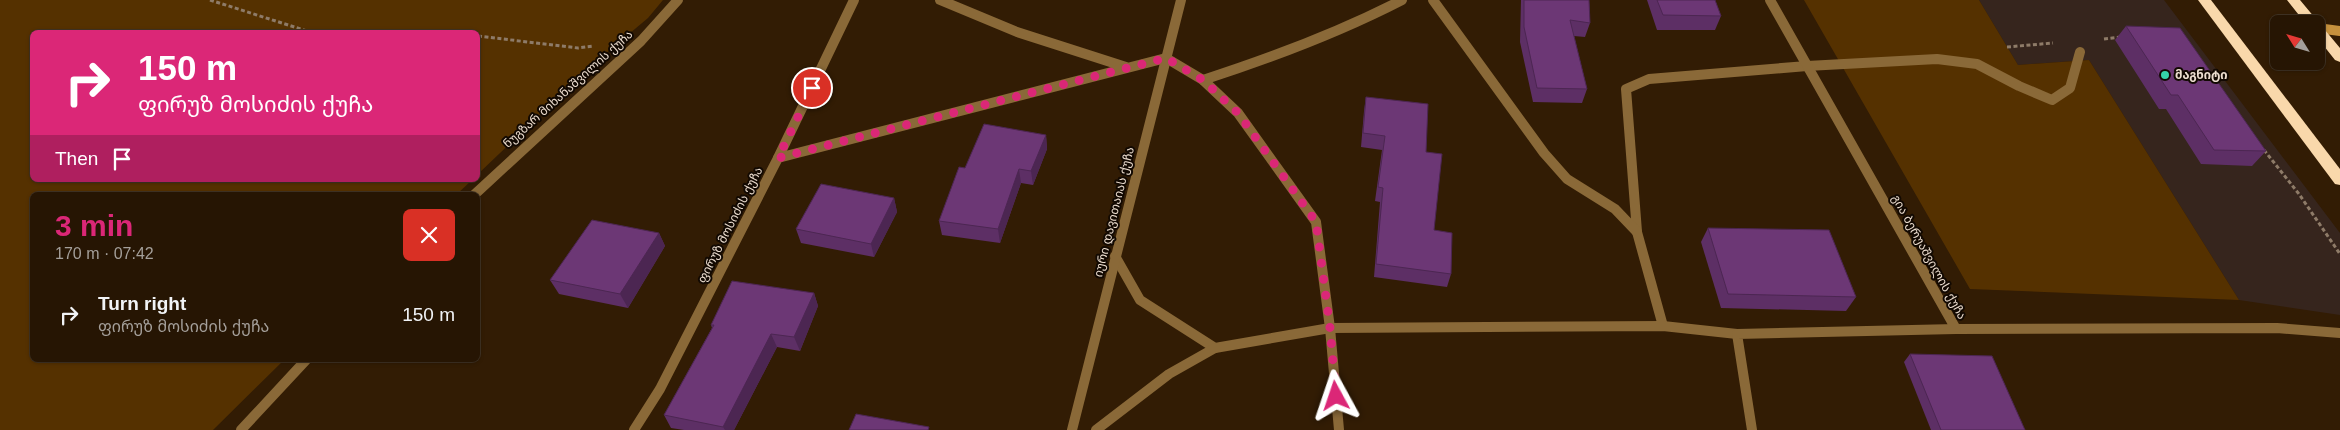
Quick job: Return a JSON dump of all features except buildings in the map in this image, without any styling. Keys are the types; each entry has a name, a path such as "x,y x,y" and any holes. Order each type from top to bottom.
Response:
{"highway":[{"path":"2204,0 2340,180"},
{"path":"2293,0 2306,15"},
{"path":"2325,38 2340,57"}],"street":[{"name":"ნუგზარ მიხანაშვილის ქუჩა","path":"477,192 642,41 678,0"},
{"name":"ფირუზ მოსიძის ქუჩა","path":"634,430 660,389 778,158 854,0"},
{"path":"940,0 1017,32 1126,67"},
{"name":"იური დავითაიას ქუჩა","path":"1072,430 1181,0"},
{"path":"1203,80 1276,56 1372,16 1402,0"},
{"path":"1433,0 1544,154 1568,179 1615,209 1637,232"},
{"name":"გია ბერუაშვილის ქუჩა","path":"1096,430 1169,374 1215,348 1330,328 1663,326 1736,334 1956,329 1770,0"},
{"path":"2325,28 2340,31"},
{"path":"1663,326 1637,232 1626,89 1650,79 1676,75 1937,59 1977,64 2019,86 2052,100 2070,88 2080,52"},
{"path":"778,158 1166,58 1203,80 1238,113 1316,222 1330,328 1339,430"},
{"path":"1115,256 1140,300 1215,348"},
{"path":"1956,329 2277,328 2340,333"},
{"path":"1736,334 1752,430"},
{"path":"241,430 304,362"}],"path":[{"path":"210,0 304,30"},
{"path":"480,36 578,48 642,41"},
{"path":"2299,194 2340,254"}],"shaded area":[{"path":"0,0 663,0 648,18 592,65 480,172 480,30 30,30 30,182 470,182 459,192 30,192 30,362 282,362 213,430 0,430"},
{"path":"1804,0 1979,0 2018,65 2089,60 2239,300 1970,289"},
{"path":"1979,0 2164,0 2340,233 2340,315 2239,300 2089,60 2018,65"}],"place":[{"name":"მაგნიტი","path":"2165,75"}],"route":[{"path":"812,88 778,158 1126,67 1166,58 1178,65 1203,80 1238,113 1316,222 1330,328 1336,396"}]}
